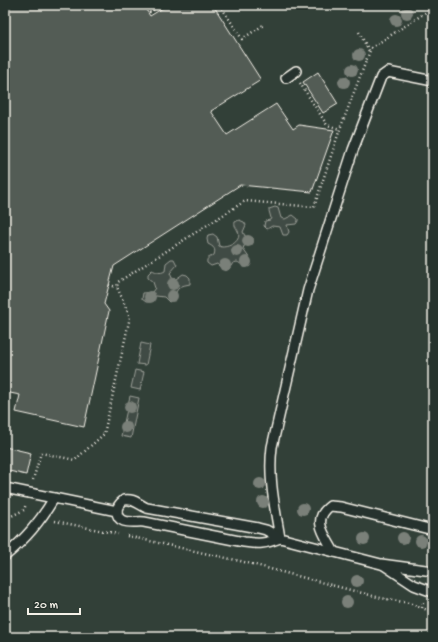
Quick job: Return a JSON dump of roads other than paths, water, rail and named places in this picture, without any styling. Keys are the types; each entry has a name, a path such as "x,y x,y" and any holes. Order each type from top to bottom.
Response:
{"lane":[{"path":"286,78 296,71"},
{"path":"280,538 270,462 272,447 308,290 353,150 381,76 388,72 433,81"},
{"path":"5,488 118,511"},
{"path":"5,556 20,543 43,517 54,498"},
{"path":"280,538 260,544 144,522 128,522 121,519 118,511 119,505 124,500 132,500 147,508 266,530 280,538 381,564 433,571"},
{"path":"334,552 320,523 322,514 330,506 341,507 433,530"},
{"path":"381,564 414,585 433,592"}]}
